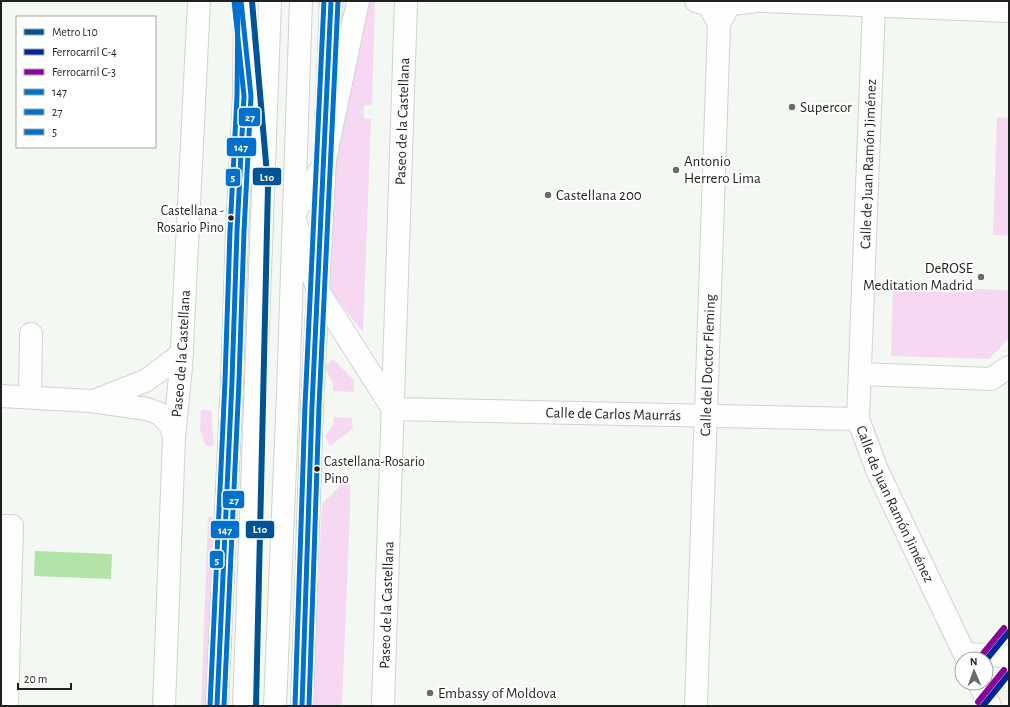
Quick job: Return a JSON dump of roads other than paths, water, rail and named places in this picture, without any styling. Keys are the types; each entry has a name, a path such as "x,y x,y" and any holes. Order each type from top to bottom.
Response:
{"main road":[{"name":"Paseo de la Castellana","path":"164,706 174,437 182,353 199,1"},
{"path":"234,1 252,174 262,201"},
{"path":"217,706 244,96 245,1"},
{"path":"244,706 270,1"},
{"path":"275,706 288,398 301,1"},
{"path":"302,706 312,406 331,1"},
{"path":"358,1 324,164 293,215 318,291 393,409"},
{"name":"Paseo de la Castellana","path":"383,706 406,1"},
{"name":"Calle del Doctor Fleming","path":"696,1 709,5 719,24"},
{"name":"Calle del Doctor Fleming","path":"696,706 719,24 728,7 732,4 757,1"},
{"path":"763,1 874,5 928,4 1009,11"},
{"name":"Calle de Juan Ramón Jiménez","path":"874,5 858,419 877,470 963,651"},
{"path":"30,397 31,334"},
{"path":"91,401 145,381 182,353"},
{"path":"860,374 991,379 1009,367"},
{"path":"1,396 91,401 147,409 160,414 171,426 174,437"},
{"name":"Calle de Carlos Maurrás","path":"393,409 858,419"},
{"path":"1,526 12,526 7,706"},
{"path":"994,656 1009,656"},
{"path":"983,691 990,706"}],"metro line":[{"name":"L10","path":"252,1 268,186 256,706"}],"rail line":[{"name":"C-3","path":"985,651 1004,628"},
{"name":"C-4","path":"993,651 1009,632"},
{"name":"C-3","path":"978,702 1004,670"},
{"name":"C-4","path":"983,706 1009,674"}],"place":[{"name":"Supercor","path":"792,107"},
{"name":"Antonio Herrero Lima","path":"676,170"},
{"name":"Castellana 200","path":"548,195"},
{"name":"Castellana - Rosario Pino","path":"231,218"},
{"name":"DeROSE Meditation Madrid","path":"981,277"},
{"name":"Castellana-Rosario Pino","path":"317,469"},
{"name":"Embassy of Moldova","path":"430,693"}]}
